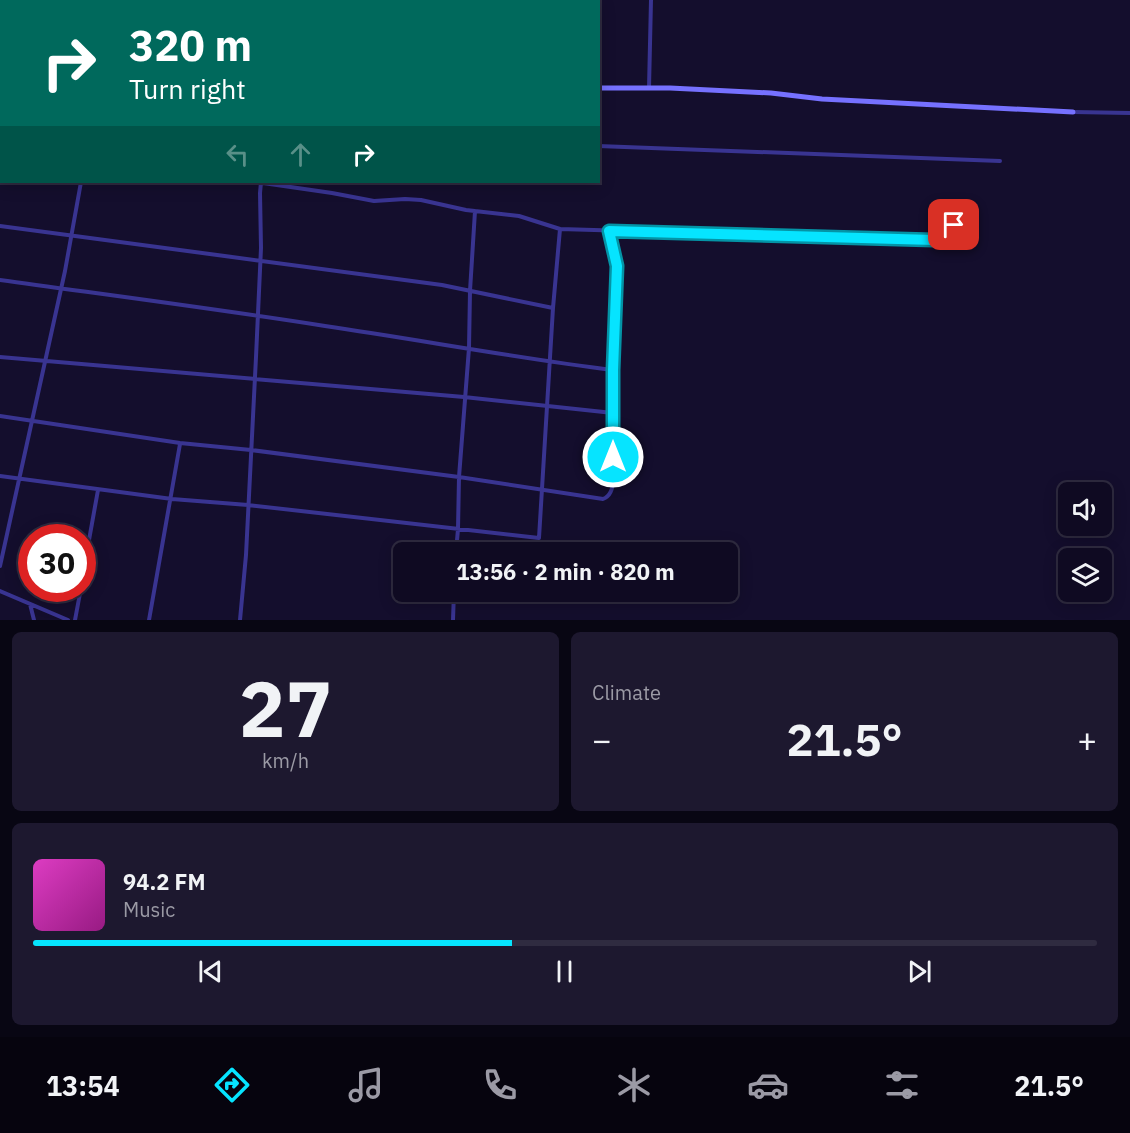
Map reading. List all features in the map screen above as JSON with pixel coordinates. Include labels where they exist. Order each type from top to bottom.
[{"type":"street","points":[[649,88],[651,0]]},
{"type":"street","points":[[600,88],[771,93],[822,99],[1130,113]]},
{"type":"street","points":[[600,146],[1000,161]]},
{"type":"street","points":[[0,566],[61,288],[81,183]]},
{"type":"street","points":[[240,620],[246,555],[255,380],[261,183]]},
{"type":"street","points":[[267,183],[374,201],[421,200],[466,210],[519,216],[560,229],[934,240],[940,238],[946,227],[954,225]]},
{"type":"street","points":[[457,542],[475,211]]},
{"type":"street","points":[[0,226],[442,285],[553,308]]},
{"type":"street","points":[[0,476],[172,499],[249,505],[539,538],[560,229]]},
{"type":"street","points":[[0,416],[180,443],[459,477],[603,499],[608,497],[613,488],[613,370],[617,266],[609,231]]},
{"type":"street","points":[[0,280],[258,315],[613,370]]},
{"type":"street","points":[[0,357],[613,413]]},
{"type":"street","points":[[149,620],[180,443]]},
{"type":"street","points":[[92,524],[98,490]]},
{"type":"street","points":[[0,591],[68,620]]},
{"type":"street","points":[[75,620],[78,602]]},
{"type":"street","points":[[453,620],[454,602]]},
{"type":"street","points":[[30,604],[34,620]]},
{"type":"route","points":[[613,457],[613,370],[617,266],[609,231],[934,240],[940,238],[946,227],[954,225]]}]
